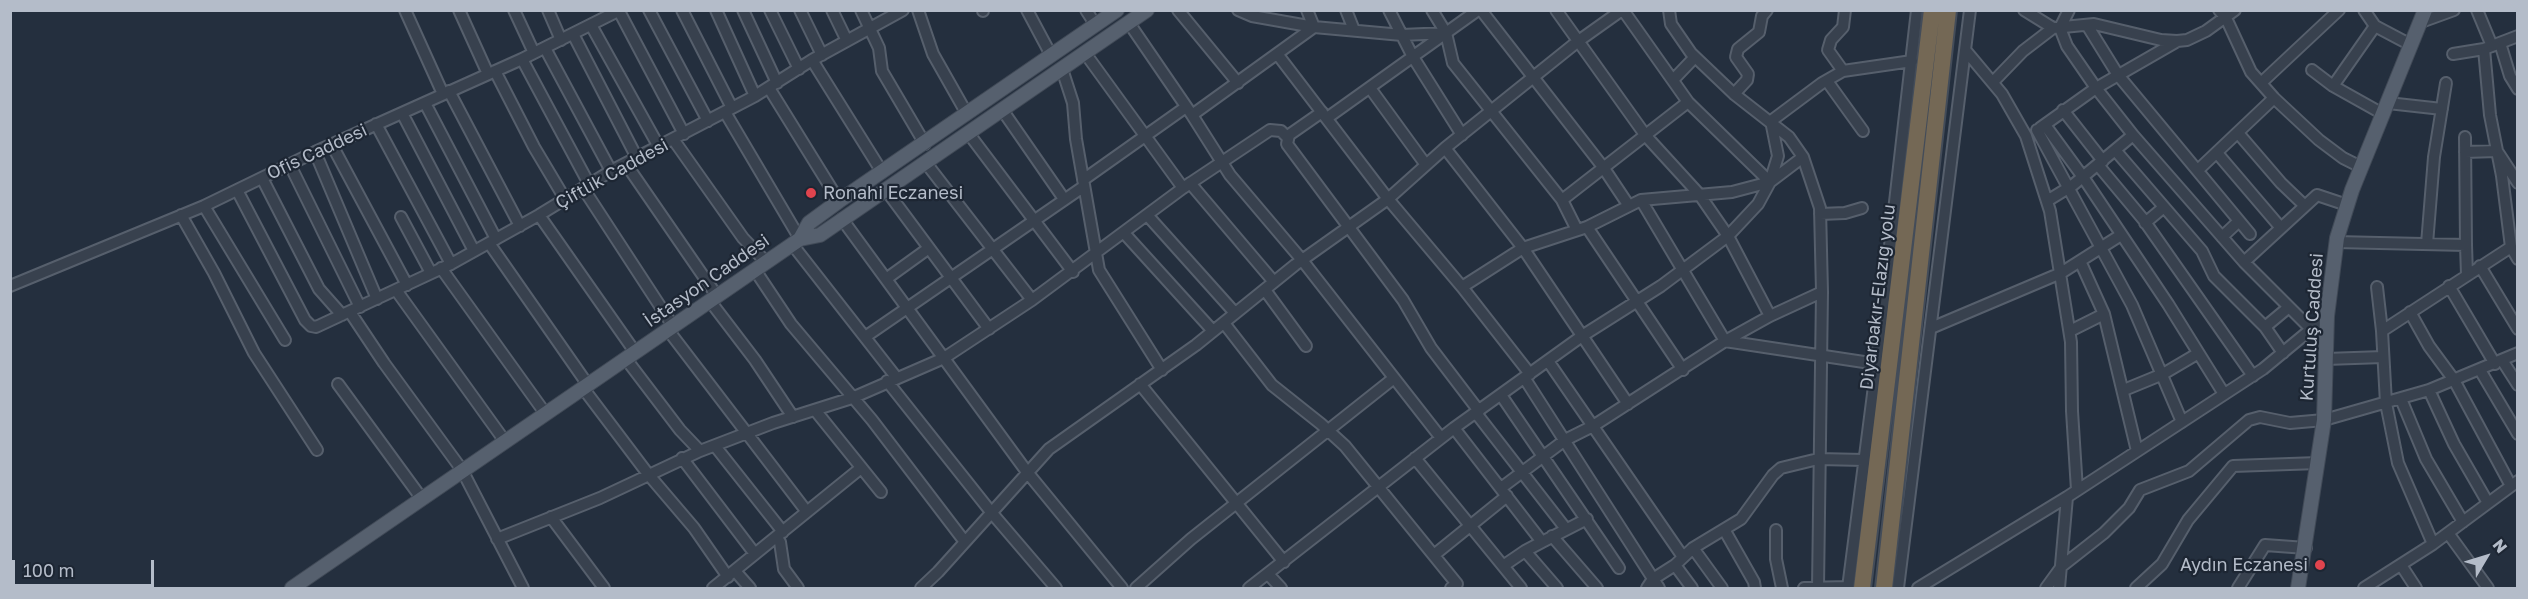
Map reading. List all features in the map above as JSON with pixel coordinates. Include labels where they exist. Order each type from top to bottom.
[{"type":"highway","name":"Diyarbakır-Elazığ yolu","points":[[1853,588],[1932,10]]},
{"type":"highway","name":"Diyarbakır-Elazığ yolu","points":[[1884,588],[1948,10]]},
{"type":"main road","points":[[796,241],[809,223],[839,201],[1117,10]]},
{"type":"main road","name":"İstasyon Caddesi","points":[[292,588],[796,241],[820,235],[1147,10]]},
{"type":"main road","name":"Kurtuluş Caddesi","points":[[2298,588],[2324,420],[2327,316],[2336,243],[2361,167],[2423,16]]},
{"type":"street","points":[[405,10],[446,93],[520,226]]},
{"type":"street","points":[[459,10],[491,73],[565,199]]},
{"type":"street","points":[[514,10],[534,53]]},
{"type":"street","points":[[548,10],[561,40]]},
{"type":"street","points":[[593,10],[595,23],[659,147]]},
{"type":"street","points":[[649,10],[708,121]]},
{"type":"street","points":[[682,10],[728,110],[796,241],[891,379],[991,512],[1052,587]]},
{"type":"street","points":[[716,10],[755,96]]},
{"type":"street","points":[[742,10],[773,85],[839,201]]},
{"type":"street","points":[[770,10],[799,69]]},
{"type":"street","points":[[800,10],[822,55]]},
{"type":"street","points":[[832,10],[847,40]]},
{"type":"street","points":[[861,10],[879,48],[882,71],[925,144]]},
{"type":"street","points":[[918,10],[933,54],[967,114]]},
{"type":"street","points":[[1026,10],[1051,55]]},
{"type":"street","points":[[1086,10],[1095,24]]},
{"type":"street","points":[[1178,10],[1238,83]]},
{"type":"street","points":[[1238,10],[1252,16],[1314,27],[1402,35],[1446,33]]},
{"type":"street","points":[[1252,16],[1263,10]]},
{"type":"street","points":[[1307,10],[1314,27]]},
{"type":"street","points":[[1346,10],[1354,30]]},
{"type":"street","points":[[1389,10],[1413,57],[1462,135]]},
{"type":"street","points":[[1432,10],[1446,33],[1453,63],[1562,200],[1637,302],[1683,370]]},
{"type":"street","points":[[1556,10],[1646,136],[1699,194],[1728,236],[1770,316]]},
{"type":"street","points":[[921,588],[1049,449],[1162,370],[1302,260],[1388,199],[1445,148],[1577,42],[1608,14],[1623,10],[1688,102],[1770,182]]},
{"type":"street","points":[[1669,10],[1671,24],[1695,57],[1734,94],[1789,137],[1803,157],[1820,214],[1822,292],[1818,588]]},
{"type":"street","points":[[1734,94],[1747,80],[1748,74],[1736,57],[1738,49],[1759,32],[1762,16],[1767,10]]},
{"type":"street","points":[[1844,71],[1828,50],[1832,40],[1843,27],[1845,10]]},
{"type":"street","points":[[1804,588],[1853,588],[1864,460],[1917,10]]},
{"type":"street","points":[[1898,588],[1970,10]]},
{"type":"street","points":[[2024,10],[2056,28],[2096,88],[2133,135],[2244,262],[2311,329]]},
{"type":"street","points":[[1993,82],[2023,51],[2056,28],[2069,10]]},
{"type":"street","points":[[2056,28],[2094,24],[2161,40],[2187,40],[2206,31],[2222,14],[2235,10]]},
{"type":"street","points":[[2261,83],[2339,10]]},
{"type":"street","points":[[2364,10],[2375,26],[2411,45]]},
{"type":"street","points":[[2423,16],[2454,10]]},
{"type":"street","points":[[2477,10],[2492,46],[2517,89]]},
{"type":"street","points":[[619,11],[684,134]]},
{"type":"street","name":"Ofis Caddesi","points":[[10,286],[204,206],[315,152],[522,59],[619,11]]},
{"type":"street","points":[[1287,137],[1370,87],[1476,11],[1603,167],[1629,206]]},
{"type":"street","name":"Çiftlik Caddesi","points":[[237,190],[305,320],[311,326],[316,327],[446,266],[493,241],[611,171],[755,96],[896,12]]},
{"type":"street","points":[[2222,14],[2251,72],[2274,98],[2319,140],[2343,158],[2361,167]]},
{"type":"street","points":[[1129,23],[1189,111],[1221,163],[1302,260],[1441,438]]},
{"type":"street","points":[[2086,25],[2118,75],[2250,234]]},
{"type":"street","points":[[2333,86],[2375,26]]},
{"type":"street","points":[[864,337],[1065,200],[1083,183],[1145,137],[1238,83],[1314,27]]},
{"type":"street","points":[[573,34],[637,158]]},
{"type":"street","points":[[2453,54],[2492,46],[2517,37]]},
{"type":"street","points":[[2026,136],[2096,88],[2177,41]]},
{"type":"street","points":[[2492,46],[2490,115],[2511,247],[2517,259]]},
{"type":"street","points":[[545,48],[611,171]]},
{"type":"street","points":[[1966,51],[2002,94],[2026,136],[2047,201],[2061,273],[2070,331],[2072,493],[2059,588]]},
{"type":"street","points":[[1085,53],[1145,137],[1186,186],[1274,282]]},
{"type":"street","points":[[1278,55],[1388,199],[1462,287],[1527,376],[1650,584],[1659,588]]},
{"type":"street","points":[[1673,80],[1695,57]]},
{"type":"street","points":[[522,59],[586,186],[671,328],[746,434],[807,512]]},
{"type":"street","points":[[812,60],[882,172]]},
{"type":"street","points":[[1771,121],[1822,83],[1844,71],[1912,61]]},
{"type":"street","points":[[1062,69],[1073,103],[1076,139],[1099,270],[1162,370]]},
{"type":"street","points":[[2312,70],[2333,86],[2385,108],[2442,109]]},
{"type":"street","points":[[1827,81],[1863,131]]},
{"type":"street","points":[[2427,244],[2434,157],[2446,82]]},
{"type":"street","points":[[1370,87],[1426,165]]},
{"type":"street","points":[[2198,170],[2274,98]]},
{"type":"street","points":[[1562,200],[1688,102]]},
{"type":"street","points":[[425,103],[493,241],[585,386],[648,474],[732,574],[750,588]]},
{"type":"street","points":[[2063,110],[2253,375]]},
{"type":"street","points":[[1003,111],[1065,200]]},
{"type":"street","points":[[402,113],[474,251]]},
{"type":"street","points":[[1249,588],[1454,428],[1582,336],[1684,270],[1728,236],[1758,204],[1770,182],[1778,156],[1771,121]]},
{"type":"street","points":[[376,124],[446,266],[545,413]]},
{"type":"street","points":[[2041,127],[2083,177],[2168,304],[2224,394]]},
{"type":"street","points":[[2041,127],[2069,187],[2132,305],[2182,422]]},
{"type":"street","points":[[497,539],[600,498],[682,458],[852,398],[891,379],[944,358],[1073,272],[1186,186],[1270,130],[1281,131],[1287,137],[1287,144],[1403,300],[1431,348],[1566,529]]},
{"type":"street","points":[[2238,132],[2281,183],[2305,206]]},
{"type":"street","points":[[969,134],[1073,272]]},
{"type":"street","points":[[2047,201],[2083,177],[2133,135]]},
{"type":"street","points":[[2465,137],[2467,274]]},
{"type":"street","points":[[674,139],[743,238],[791,324],[965,542]]},
{"type":"street","points":[[332,145],[401,287],[504,440]]},
{"type":"street","points":[[1445,148],[1524,248],[1628,404]]},
{"type":"street","points":[[2115,150],[2202,251],[2214,276],[2265,327],[2283,353]]},
{"type":"street","points":[[2465,152],[2497,151]]},
{"type":"street","points":[[2497,151],[2517,183]]},
{"type":"street","points":[[315,152],[377,299]]},
{"type":"street","points":[[2217,153],[2281,228]]},
{"type":"street","points":[[1462,287],[1524,248],[1582,228],[1641,200],[1732,192],[1770,182],[1803,157]]},
{"type":"street","points":[[626,164],[793,417]]},
{"type":"street","points":[[926,164],[1032,300]]},
{"type":"street","points":[[290,165],[351,311],[384,363],[462,470],[523,588]]},
{"type":"street","points":[[262,178],[319,289],[351,311]]},
{"type":"street","points":[[886,190],[990,329]]},
{"type":"street","points":[[2244,262],[2317,195],[2347,205]]},
{"type":"street","points":[[1641,200],[1725,341]]},
{"type":"street","points":[[204,206],[285,340]]},
{"type":"street","points":[[2145,223],[2164,207]]},
{"type":"street","points":[[1820,214],[1845,213],[1862,208]]},
{"type":"street","points":[[181,215],[255,353],[317,450]]},
{"type":"street","points":[[539,215],[680,430],[700,451]]},
{"type":"street","points":[[1148,216],[1236,313]]},
{"type":"street","points":[[401,217],[431,273]]},
{"type":"street","points":[[842,219],[1027,472],[1122,588]]},
{"type":"street","points":[[2222,237],[2239,221]]},
{"type":"street","points":[[1124,233],[1213,331]]},
{"type":"street","points":[[1931,328],[2061,273],[2121,235]]},
{"type":"street","points":[[2336,243],[2466,245]]},
{"type":"street","points":[[2382,331],[2511,247]]},
{"type":"street","points":[[886,279],[929,248]]},
{"type":"street","points":[[2080,261],[2104,314],[2137,451]]},
{"type":"street","points":[[2481,266],[2517,329]]},
{"type":"street","points":[[2449,286],[2499,362],[2517,385]]},
{"type":"street","points":[[2377,287],[2386,403],[2398,463],[2433,544]]},
{"type":"street","points":[[1264,290],[1306,346]]},
{"type":"street","points":[[1434,555],[1472,527],[1522,471],[1565,440],[1593,426],[1725,341],[1770,316],[1822,292]]},
{"type":"street","points":[[2265,327],[2289,307]]},
{"type":"street","points":[[2364,588],[2433,544],[2514,484],[2454,380],[2429,346],[2410,312]]},
{"type":"street","points":[[2070,331],[2104,314]]},
{"type":"street","points":[[1918,588],[2072,493],[2253,375],[2327,316]]},
{"type":"street","points":[[1224,323],[1272,385],[1329,430],[1380,488],[1457,584],[1451,588]]},
{"type":"street","points":[[1725,341],[1877,364]]},
{"type":"street","points":[[2046,588],[2062,566],[2104,533],[2128,508],[2140,490],[2189,471],[2249,420],[2260,417],[2290,423],[2324,420],[2429,390],[2517,353]]},
{"type":"street","points":[[2124,390],[2163,374],[2197,354]]},
{"type":"street","points":[[2326,359],[2383,357]]},
{"type":"street","points":[[1548,361],[1593,426],[1679,561],[1692,588]]},
{"type":"street","points":[[2480,370],[2517,434]]},
{"type":"street","points":[[1136,588],[1191,539],[1394,378]]},
{"type":"street","points":[[338,384],[422,499]]},
{"type":"street","points":[[1140,384],[1284,562]]},
{"type":"street","points":[[2429,390],[2454,444],[2488,503]]},
{"type":"street","points":[[1501,395],[1619,568]]},
{"type":"street","points":[[2401,399],[2426,459],[2463,522]]},
{"type":"street","points":[[815,410],[881,492]]},
{"type":"street","points":[[1454,428],[1504,492],[1547,539],[1597,588]]},
{"type":"street","points":[[715,446],[779,534],[784,569],[798,588]]},
{"type":"street","points":[[682,458],[755,554]]},
{"type":"street","points":[[1415,458],[1521,588]]},
{"type":"street","points":[[1650,584],[1693,548],[1725,531],[1741,519],[1759,493],[1781,468],[1818,459],[1864,460]]},
{"type":"street","points":[[2136,588],[2162,564],[2193,514],[2233,466],[2318,463]]},
{"type":"street","points":[[713,588],[861,468]]},
{"type":"street","points":[[551,517],[604,588]]},
{"type":"street","points":[[1503,567],[1525,551],[1587,519]]},
{"type":"street","points":[[1776,530],[1776,559],[1782,588]]},
{"type":"street","points":[[1725,531],[1754,582],[1755,588]]},
{"type":"street","points":[[2448,533],[2487,588]]},
{"type":"street","points":[[2238,588],[2265,544],[2306,548]]},
{"type":"street","points":[[1693,548],[1722,588]]},
{"type":"street","points":[[1525,551],[1557,588]]},
{"type":"street","points":[[2401,565],[2416,588]]},
{"type":"street","points":[[1268,574],[1281,588]]},
{"type":"street","points":[[2381,578],[2387,588]]},
{"type":"place","name":"Ronahi Eczanesi","points":[[811,193]]},
{"type":"place","name":"Aydın Eczanesi","points":[[2320,565]]}]
